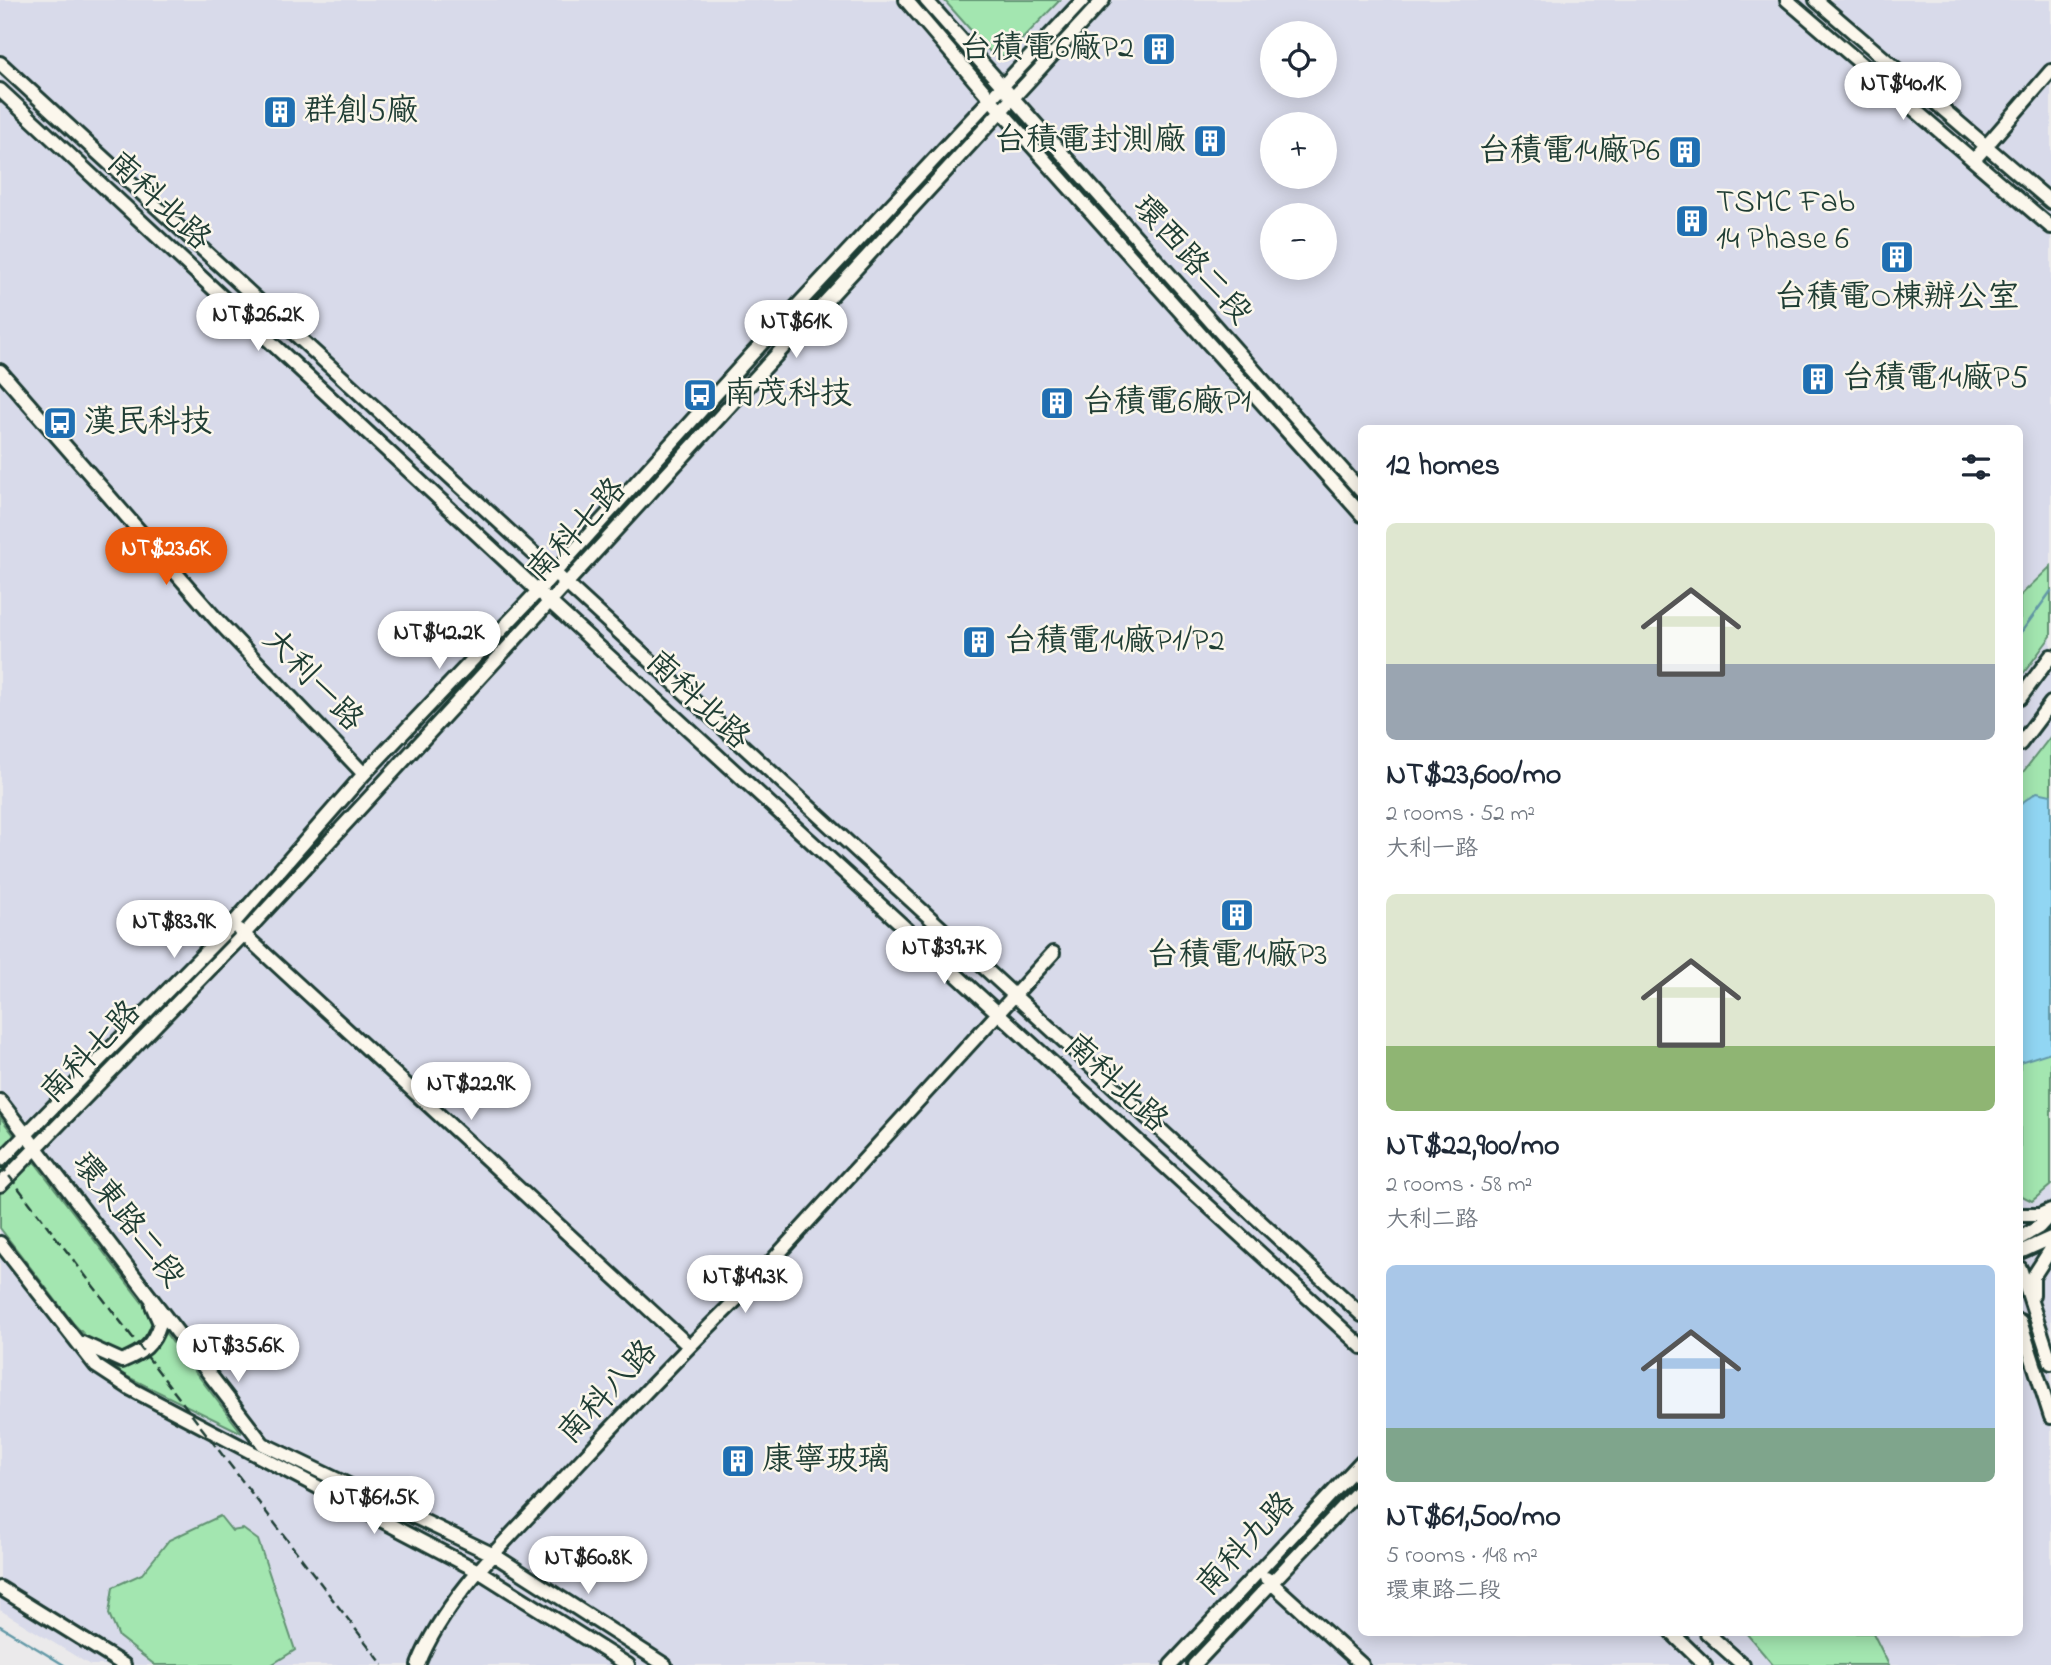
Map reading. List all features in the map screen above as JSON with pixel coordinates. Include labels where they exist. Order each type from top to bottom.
[{"type":"street","points":[[906,0],[990,98]]},
{"type":"street","name":"環西路二段","points":[[926,0],[1358,488]]},
{"type":"street","points":[[1001,86],[1083,0]]},
{"type":"street","name":"南科七路","points":[[0,1185],[244,934],[1103,0]]},
{"type":"street","points":[[1787,0],[2046,223]]},
{"type":"street","points":[[1816,0],[2048,199]]},
{"type":"street","name":"南科北路","points":[[0,63],[553,574],[1015,992],[1358,1311]]},
{"type":"street","points":[[1973,160],[2051,71]]},
{"type":"street","name":"南科七路","points":[[0,1161],[232,925],[364,774],[538,591],[1001,86]]},
{"type":"street","name":"南科北路","points":[[0,90],[538,591],[1358,1343]]},
{"type":"street","name":"環西路二段","points":[[990,98],[1358,511]]},
{"type":"street","name":"大利一路","points":[[0,371],[216,619],[364,774]]},
{"type":"street","points":[[2023,694],[2051,656]]},
{"type":"street","points":[[2023,740],[2051,703]]},
{"type":"street","points":[[232,925],[689,1346]]},
{"type":"street","name":"南科八路","points":[[418,1665],[454,1603],[494,1555],[689,1346],[739,1297],[1053,953]]},
{"type":"street","name":"環東路二段","points":[[0,1101],[143,1284],[263,1444],[494,1555],[664,1665]]},
{"type":"street","points":[[2023,1215],[2051,1212]]},
{"type":"street","points":[[2023,1236],[2039,1227],[2051,1212]]},
{"type":"street","points":[[2023,1251],[2051,1238]]},
{"type":"street","points":[[0,1243],[96,1367],[131,1389],[480,1572],[628,1665]]},
{"type":"street","points":[[2033,1309],[2033,1277],[2051,1249]]},
{"type":"street","points":[[2023,1277],[2051,1363]]},
{"type":"street","points":[[75,1339],[122,1361],[144,1352],[155,1339],[160,1324],[143,1284]]},
{"type":"street","points":[[2023,1330],[2051,1417]]},
{"type":"street","name":"南科九路","points":[[1171,1665],[1358,1465]]},
{"type":"street","name":"南科九路","points":[[1194,1665],[1358,1491]]},
{"type":"street","points":[[1260,1572],[1362,1665]]},
{"type":"street","points":[[0,1588],[124,1665]]},
{"type":"street","points":[[1675,1636],[1706,1665]]},
{"type":"street","points":[[1710,1636],[1743,1665]]},
{"type":"shaded area","points":[[0,0],[2051,0],[2051,1665],[90,1665],[0,1610]]},
{"type":"green space","points":[[944,0],[1060,0],[1006,56],[992,54]]},
{"type":"green space","points":[[2051,566],[2051,636],[2023,674],[2023,593]]},
{"type":"green space","points":[[2051,736],[2051,1185],[2032,1201],[2023,1196],[2023,772]]},
{"type":"green space","points":[[0,1117],[242,1433],[122,1374],[74,1324],[0,1228]]},
{"type":"green space","points":[[220,1516],[232,1531],[243,1529],[258,1540],[295,1650],[271,1665],[155,1665],[119,1637],[109,1614],[113,1587],[142,1574],[169,1540]]},
{"type":"green space","points":[[1749,1636],[1874,1636],[1889,1665],[1773,1665]]},
{"type":"water","points":[[2037,792],[2051,795],[2051,1052],[2023,1061],[2023,802]]},
{"type":"waterway","points":[[2023,630],[2051,591]]},
{"type":"waterway","points":[[0,1626],[64,1665]]},
{"type":"railway","points":[[0,1164],[383,1665]]},
{"type":"place","name":"台積電6廠P2","points":[[1159,49]]},
{"type":"place","name":"群創5廠","points":[[280,112]]},
{"type":"place","name":"台積電封測廠","points":[[1210,141]]},
{"type":"place","name":"台積電14廠P6","points":[[1685,152]]},
{"type":"place","name":"TSMC Fab 14 Phase 6","points":[[1692,221]]},
{"type":"place","name":"台積電O棟辦公室","points":[[1897,257]]},
{"type":"place","name":"台積電14廠P5","points":[[1818,379]]},
{"type":"place","name":"南茂科技","points":[[700,395]]},
{"type":"place","name":"台積電6廠P1","points":[[1057,403]]},
{"type":"place","name":"漢民科技","points":[[60,423]]},
{"type":"place","name":"台積電14廠P1/P2","points":[[979,642]]},
{"type":"place","name":"台積電14廠P3","points":[[1237,915]]},
{"type":"place","name":"康寧玻璃","points":[[738,1461]]}]
